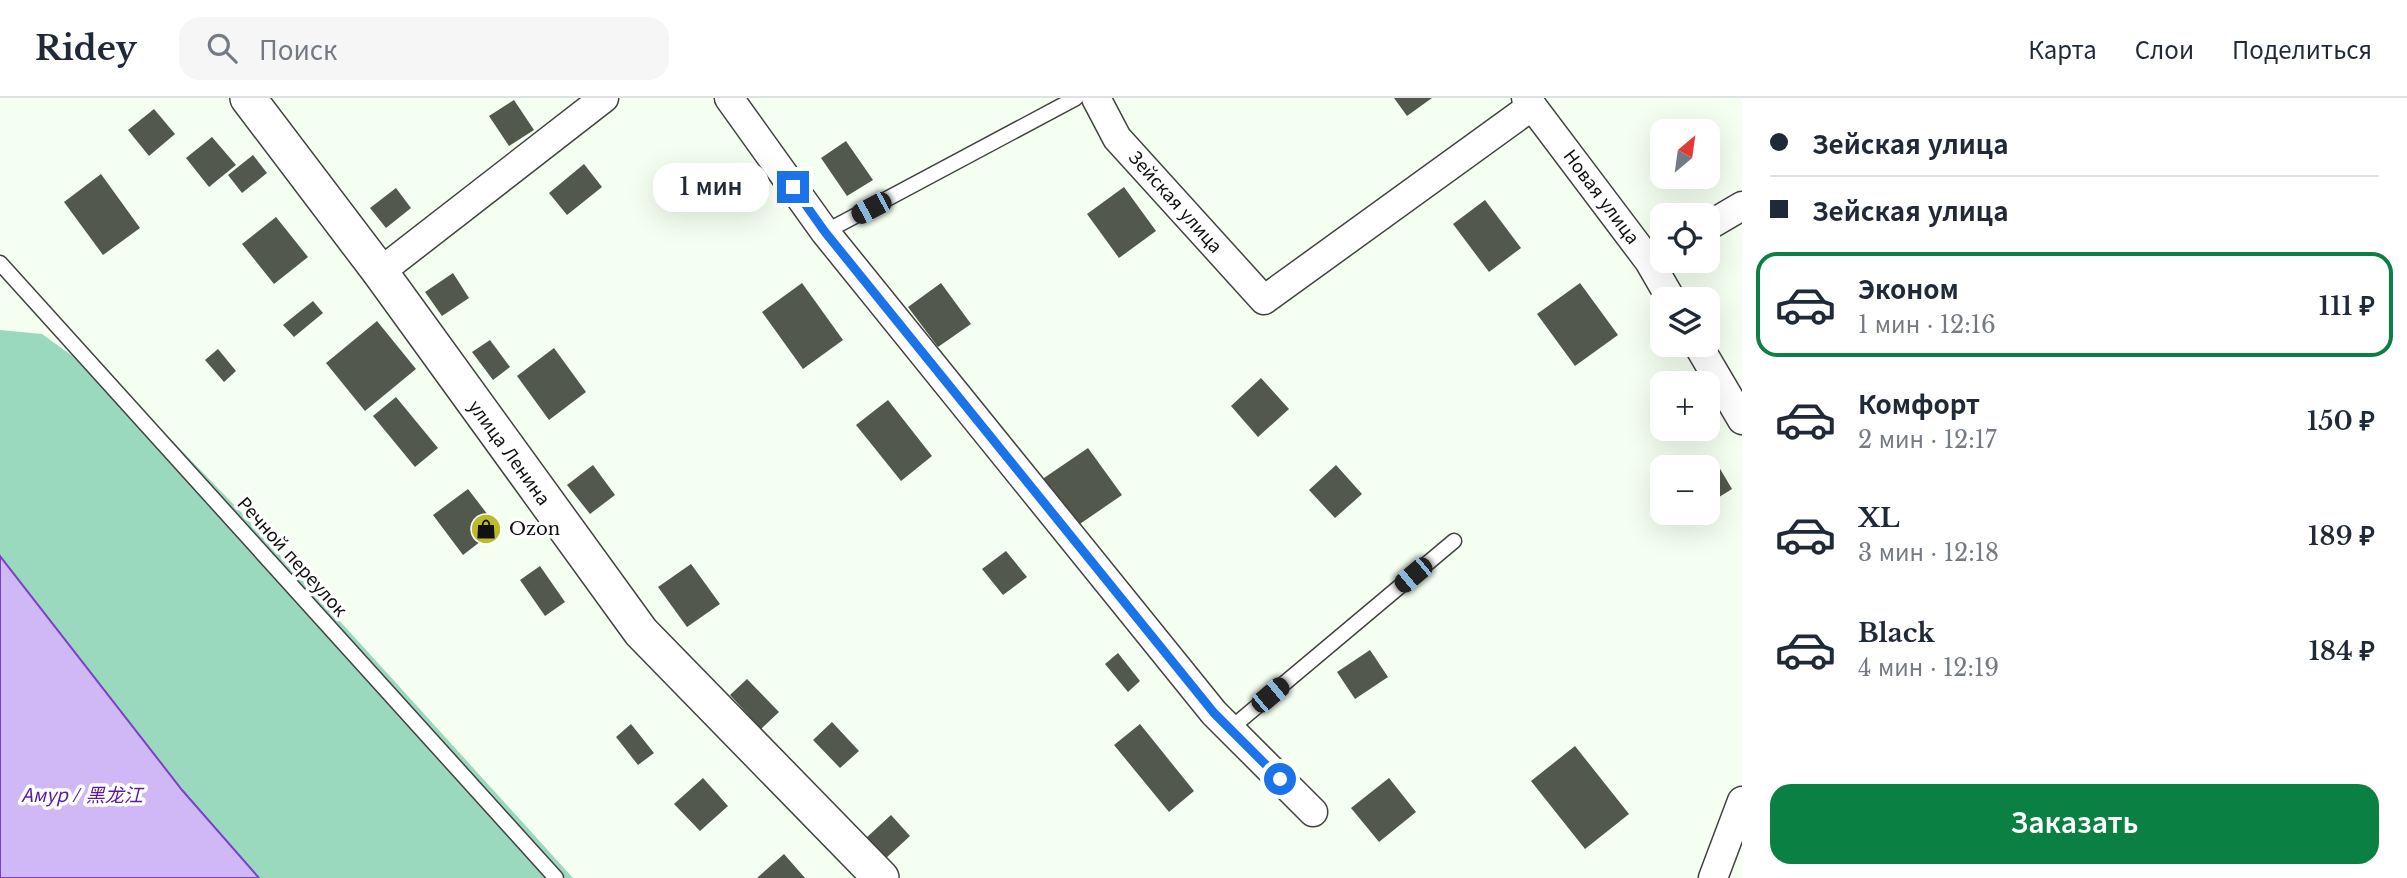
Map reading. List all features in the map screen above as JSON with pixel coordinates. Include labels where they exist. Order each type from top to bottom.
[{"type":"street","name":"улица Ленина","points":[[248,98],[380,272],[641,632],[881,878]]},
{"type":"street","points":[[380,272],[604,98]]},
{"type":"street","points":[[729,98],[825,232],[1230,729],[1313,812]]},
{"type":"street","name":"Зейская улица","points":[[1096,98],[1116,138],[1264,300],[1529,102]]},
{"type":"street","name":"Новая улица","points":[[1529,102],[1650,250]]},
{"type":"street","points":[[1720,219],[1742,206]]},
{"type":"street","points":[[1705,357],[1742,420]]},
{"type":"street","points":[[1713,878],[1742,801]]},
{"type":"lane","points":[[825,232],[1076,98]]},
{"type":"lane","name":"Речной переулок","points":[[0,263],[556,878]]},
{"type":"lane","points":[[1230,729],[1454,541]]},
{"type":"green space","points":[[0,330],[42,334],[130,397],[240,511],[573,878],[259,878],[182,790],[0,556]]},
{"type":"water","name":"Амур / 黑龙江","points":[[0,556],[182,790],[259,878],[0,878]]},
{"type":"building","points":[[1394,98],[1432,98],[1407,116]]},
{"type":"building","points":[[514,100],[534,130],[509,146],[489,116]]},
{"type":"building","points":[[154,109],[175,134],[149,156],[128,130]]},
{"type":"building","points":[[212,137],[236,165],[209,187],[186,158]]},
{"type":"building","points":[[846,141],[873,180],[847,196],[821,158]]},
{"type":"building","points":[[253,155],[267,173],[242,193],[228,175]]},
{"type":"building","points":[[584,164],[602,187],[567,215],[549,193]]},
{"type":"building","points":[[101,174],[140,228],[103,255],[64,202]]},
{"type":"building","points":[[1124,187],[1156,231],[1119,258],[1087,214]]},
{"type":"building","points":[[396,188],[411,208],[386,228],[370,208]]},
{"type":"building","points":[[1485,200],[1521,248],[1489,272],[1453,224]]},
{"type":"building","points":[[276,217],[308,257],[274,284],[242,244]]},
{"type":"building","points":[[453,273],[469,298],[442,316],[425,292]]},
{"type":"building","points":[[802,283],[843,340],[803,369],[762,312]]},
{"type":"building","points":[[941,283],[971,324],[938,347],[908,307]]},
{"type":"building","points":[[1580,283],[1618,335],[1575,366],[1537,314]]},
{"type":"building","points":[[313,301],[323,313],[294,337],[283,325]]},
{"type":"building","points":[[377,321],[416,369],[365,411],[326,363]]},
{"type":"building","points":[[490,340],[510,367],[493,380],[472,352]]},
{"type":"building","points":[[554,348],[586,392],[549,420],[517,376]]},
{"type":"building","points":[[218,349],[236,371],[224,382],[205,360]]},
{"type":"building","points":[[1261,378],[1289,409],[1258,437],[1231,406]]},
{"type":"building","points":[[396,397],[438,448],[415,467],[373,416]]},
{"type":"building","points":[[888,400],[932,456],[901,481],[856,425]]},
{"type":"building","points":[[1088,448],[1122,495],[1074,528],[1041,480]]},
{"type":"building","points":[[593,465],[615,495],[590,514],[567,485]]},
{"type":"building","points":[[1336,465],[1362,494],[1335,518],[1309,490]]},
{"type":"building","points":[[1720,469],[1732,489],[1720,496]]},
{"type":"building","points":[[468,489],[498,528],[463,555],[433,515]]},
{"type":"building","points":[[1006,551],[1027,577],[1003,595],[982,569]]},
{"type":"building","points":[[691,564],[720,604],[687,627],[658,587]]},
{"type":"building","points":[[540,566],[565,602],[545,616],[520,580]]},
{"type":"building","points":[[1370,650],[1388,677],[1355,699],[1337,672]]},
{"type":"building","points":[[1118,653],[1140,681],[1128,692],[1105,664]]},
{"type":"building","points":[[747,679],[779,712],[761,729],[730,695]]},
{"type":"building","points":[[832,722],[859,751],[840,768],[813,740]]},
{"type":"building","points":[[631,724],[654,753],[638,765],[616,737]]},
{"type":"building","points":[[1140,724],[1194,791],[1169,812],[1114,745]]},
{"type":"building","points":[[1575,746],[1629,814],[1585,849],[1531,781]]},
{"type":"building","points":[[703,778],[728,806],[700,831],[674,804]]},
{"type":"building","points":[[1389,778],[1416,812],[1379,842],[1351,808]]},
{"type":"building","points":[[891,815],[910,836],[885,859],[866,838]]},
{"type":"building","points":[[784,854],[805,878],[757,878]]},
{"type":"place","name":"Ozon","points":[[486,529]]},
{"type":"route","points":[[793,187],[825,232],[1214,713],[1280,779]]}]
